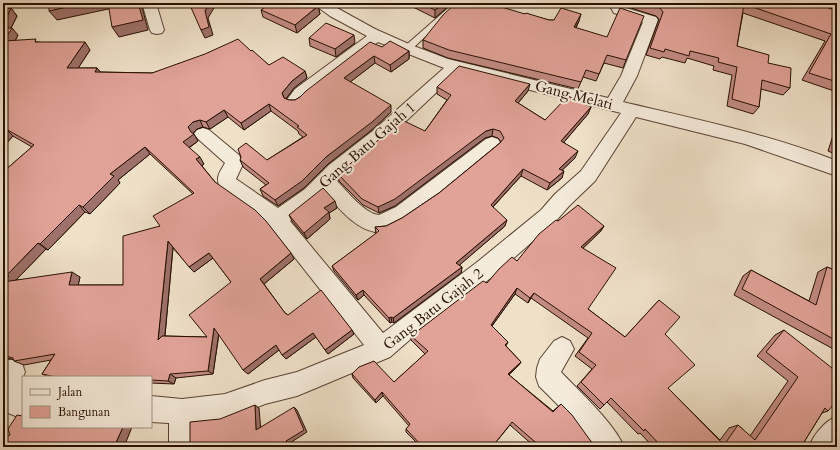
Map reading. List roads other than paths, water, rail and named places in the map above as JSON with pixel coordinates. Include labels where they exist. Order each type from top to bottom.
[{"type":"street","points":[[149,3],[157,30]]},
{"type":"street","name":"Gang Melati","points":[[319,3],[376,36],[433,59],[455,66],[767,143],[837,169]]},
{"type":"street","name":"Gang Batu Gajah 2","points":[[152,409],[182,412],[224,407],[265,392],[297,384],[382,349],[484,270],[548,216],[562,200],[588,176],[622,107],[629,76],[651,20],[619,10],[618,8],[622,3]]},
{"type":"street","points":[[294,101],[301,93],[376,36]]},
{"type":"street","name":"Gang Batu Gajah 1","points":[[277,220],[312,194],[336,170],[380,135],[455,66]]},
{"type":"street","points":[[203,134],[233,160],[234,164],[227,176],[227,182],[266,209],[277,220],[382,349]]},
{"type":"street","points":[[325,180],[368,221],[381,224],[403,213],[492,144]]},
{"type":"street","points":[[562,349],[548,368],[548,377],[573,402],[611,447]]},
{"type":"street","points":[[3,372],[13,372],[8,401],[22,406]]},
{"type":"street","points":[[182,412],[182,447]]},
{"type":"street","points":[[822,447],[837,429]]},
{"type":"lane","points":[[408,48],[458,3]]}]
